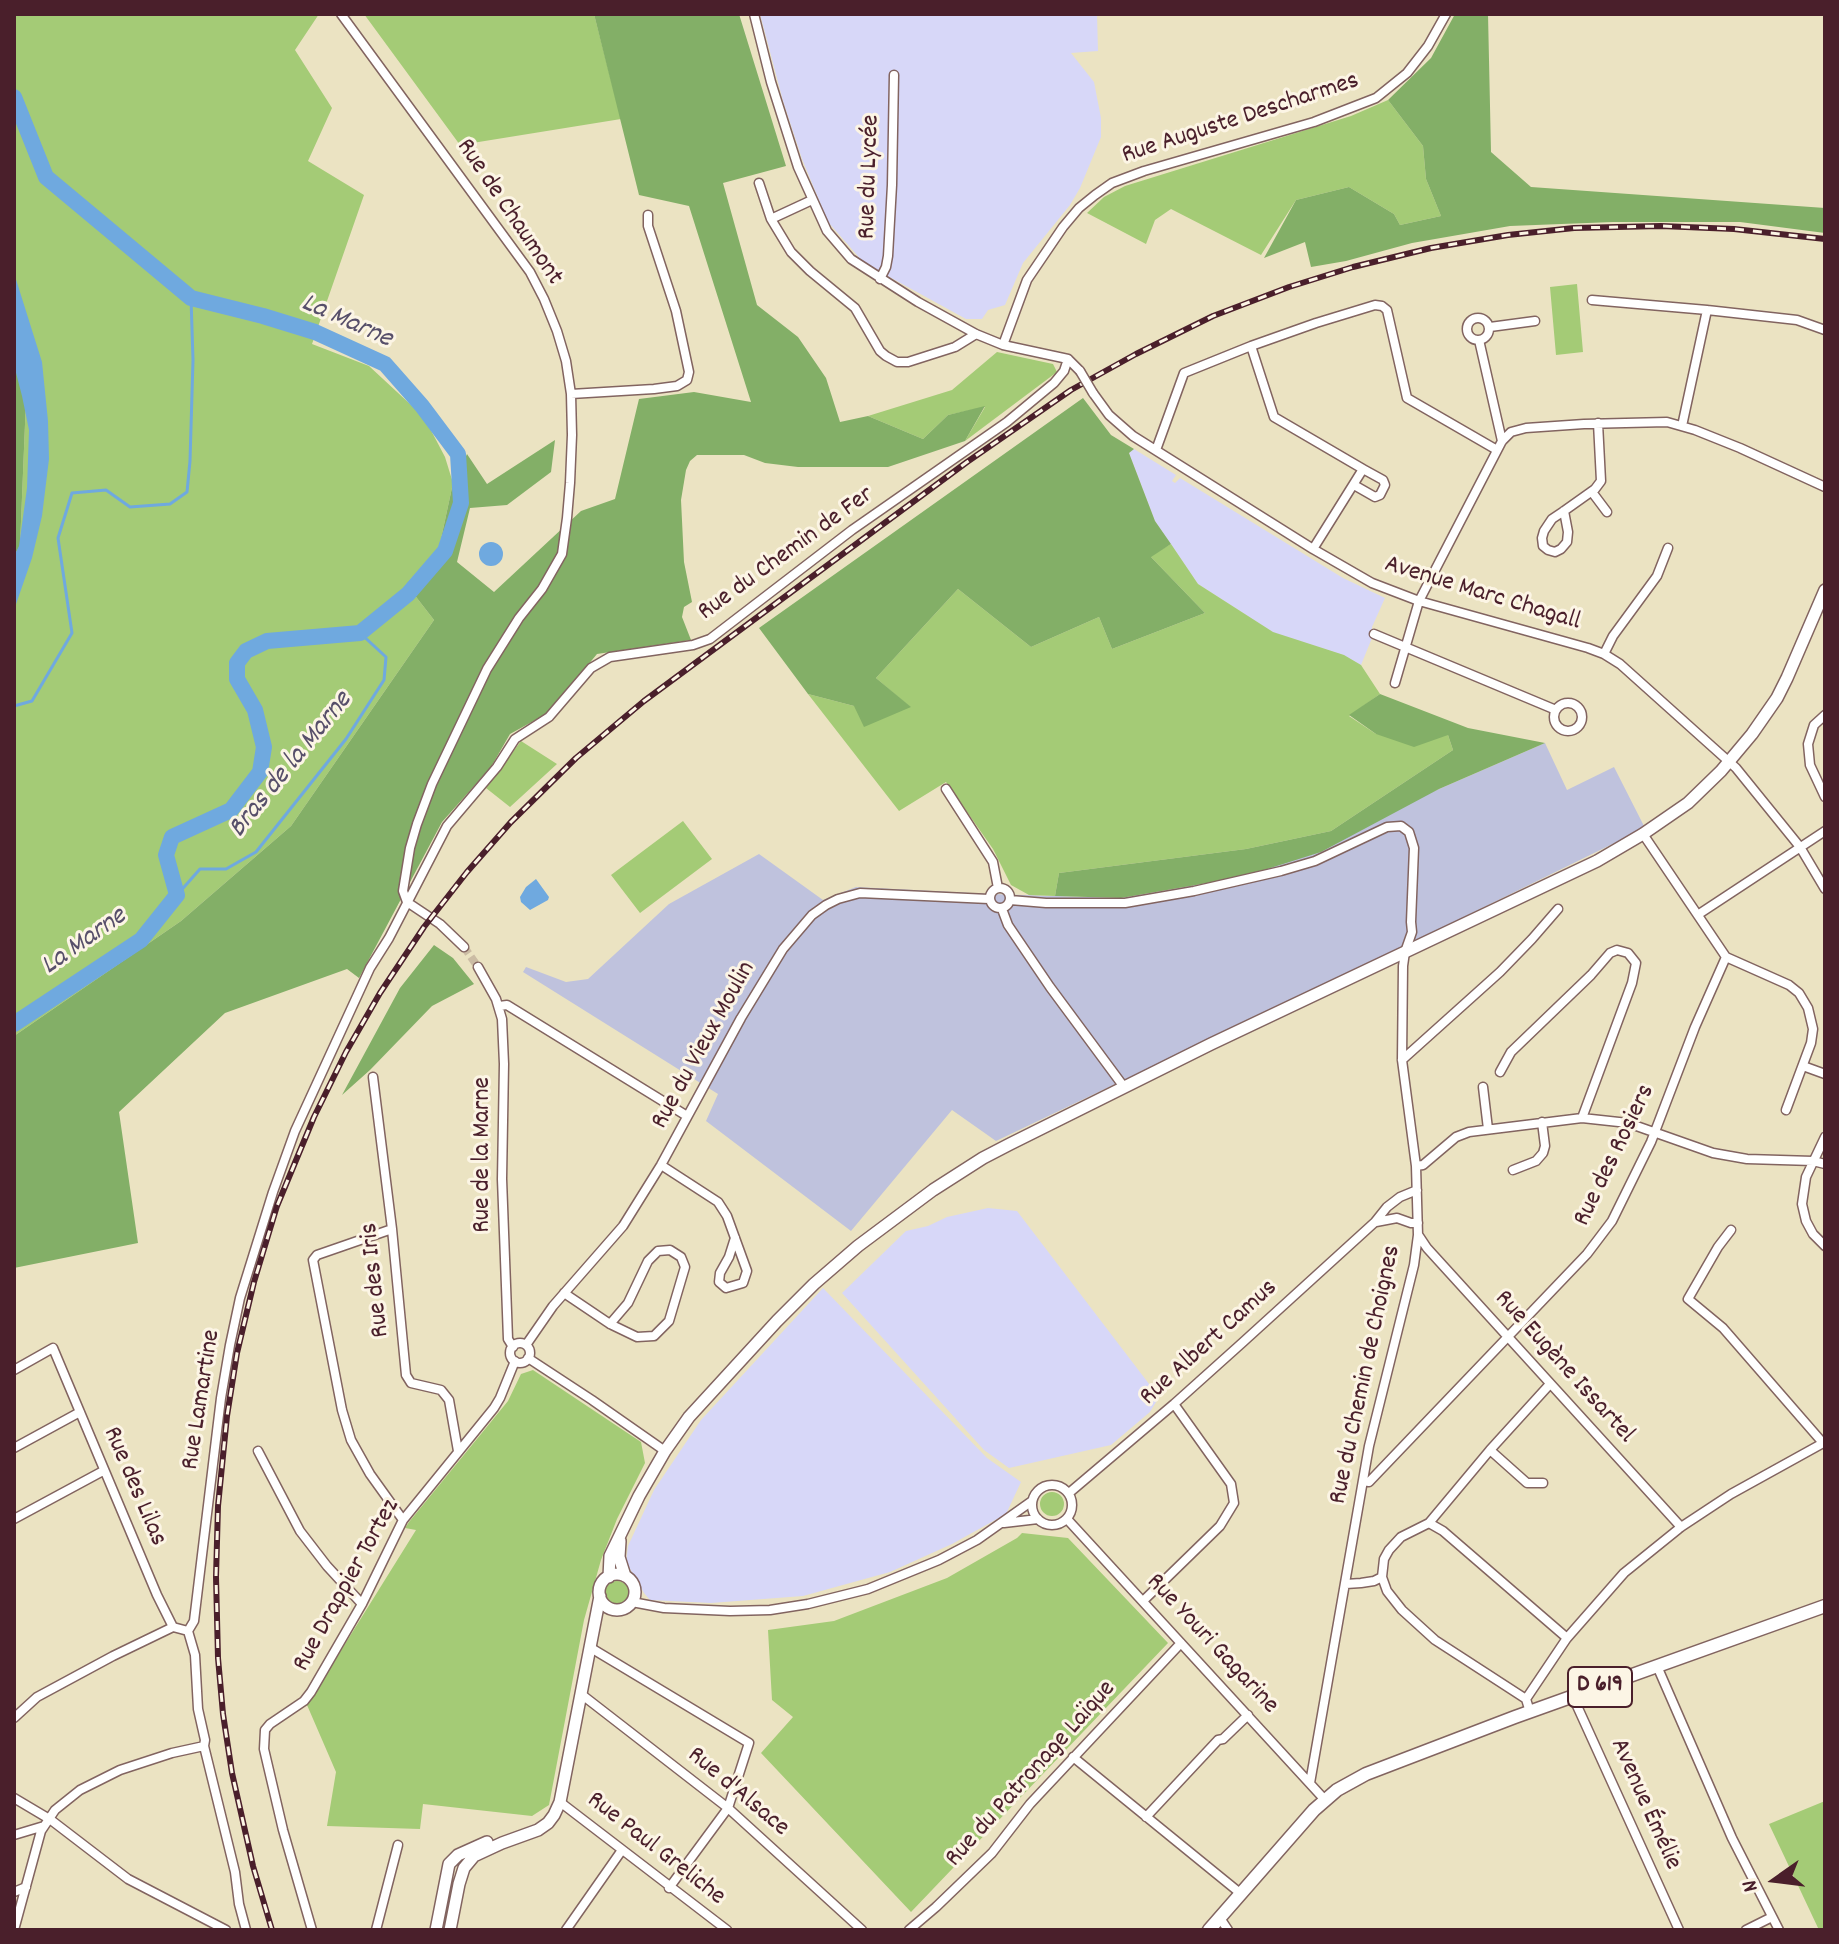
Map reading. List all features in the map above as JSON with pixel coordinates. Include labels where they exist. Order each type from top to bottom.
[{"type":"main road","name":"D 619","points":[[1209,1930],[1314,1810],[1337,1790],[1366,1774],[1825,1606]]},
{"type":"street","name":"Rue de Chaumont","points":[[341,14],[530,272],[557,331],[571,394],[570,483],[562,554],[487,669],[432,784],[410,848],[403,891],[407,902]]},
{"type":"street","points":[[754,14],[771,82],[798,167],[827,231],[851,259],[976,334],[1003,345],[1068,359]]},
{"type":"street","name":"Rue Auguste Descharmes","points":[[1003,345],[1027,280],[1063,227],[1095,195],[1112,183],[1144,171],[1314,122],[1376,98],[1407,73],[1428,46],[1446,14]]},
{"type":"street","name":"Rue du Lycée","points":[[880,279],[888,256],[894,75]]},
{"type":"street","points":[[759,183],[771,219],[791,252],[855,308],[880,351],[892,360],[901,363],[921,359],[961,345],[976,334]]},
{"type":"street","points":[[771,219],[812,200]]},
{"type":"street","points":[[571,394],[654,389],[677,386],[687,380],[689,372],[676,311],[648,226],[648,215]]},
{"type":"street","points":[[1592,300],[1797,320],[1825,330]]},
{"type":"street","points":[[1156,450],[1184,373],[1251,346],[1375,305],[1387,310],[1407,398],[1500,445]]},
{"type":"street","points":[[1682,426],[1707,310]]},
{"type":"street","points":[[1479,317],[1486,320],[1490,327],[1486,337],[1479,340],[1469,336],[1467,329],[1469,322],[1479,317]]},
{"type":"street","points":[[1490,327],[1535,321]]},
{"type":"street","points":[[1479,340],[1500,445]]},
{"type":"street","points":[[1251,346],[1274,417],[1383,480],[1385,485],[1380,495],[1375,497],[1354,485]]},
{"type":"street","name":"Avenue Marc Chagall","points":[[1068,359],[1116,423],[1133,436],[1372,583],[1419,601],[1604,654],[1620,664],[1736,768],[1800,847],[1825,889]]},
{"type":"street","name":"Rue du Chemin de Fer","points":[[407,902],[447,826],[497,767],[515,739],[549,717],[591,668],[610,657],[693,645],[710,639],[852,530],[1007,422],[1054,383],[1064,371],[1068,359]]},
{"type":"street","points":[[1395,683],[1419,601],[1500,445],[1511,432],[1526,428],[1658,421],[1682,426],[1740,448],[1825,487]]},
{"type":"street","points":[[1564,511],[1567,542],[1555,552],[1548,550],[1543,546],[1542,538],[1552,519],[1592,492],[1601,481],[1598,423]]},
{"type":"street","points":[[1313,549],[1363,469]]},
{"type":"street","points":[[1592,492],[1607,512]]},
{"type":"street","points":[[1604,654],[1613,636],[1657,576],[1668,548]]},
{"type":"street","points":[[609,1577],[610,1556],[639,1496],[689,1417],[814,1284],[858,1246],[899,1214],[983,1158],[1124,1087],[1597,861],[1643,834],[1688,803],[1752,734],[1777,698],[1825,590]]},
{"type":"street","points":[[1374,634],[1556,710]]},
{"type":"street","points":[[1825,715],[1814,725],[1808,744],[1810,765],[1825,797]]},
{"type":"street","points":[[946,789],[993,862],[998,888]]},
{"type":"street","name":"Rue du Chemin de Choignes","points":[[1010,900],[1125,903],[1281,871],[1315,861],[1387,827],[1401,826],[1409,832],[1414,848],[1412,932],[1403,966],[1402,1060],[1416,1166],[1418,1235],[1414,1265],[1369,1446],[1310,1783]]},
{"type":"street","points":[[1699,914],[1825,831]]},
{"type":"street","points":[[1643,834],[1726,957],[1789,985],[1804,1000],[1813,1029],[1811,1043],[1786,1110]]},
{"type":"street","points":[[998,888],[1007,891],[1010,900],[1002,909],[993,907],[989,899],[992,891],[998,888]]},
{"type":"street","name":"Rue du Vieux Moulin","points":[[526,1345],[553,1306],[623,1226],[661,1165],[741,1018],[783,949],[812,915],[838,899],[860,893],[989,899]]},
{"type":"street","points":[[407,902],[440,924],[464,947]]},
{"type":"street","name":"Rue Lamartine","points":[[246,1930],[204,1746],[195,1655],[188,1631],[194,1621],[230,1345],[240,1298],[295,1131],[354,1000],[407,902]]},
{"type":"street","points":[[1002,909],[1008,925],[1050,987],[1124,1087]]},
{"type":"street","points":[[1402,1060],[1500,972],[1558,909]]},
{"type":"street","points":[[1500,1072],[1511,1052],[1610,953],[1617,950],[1628,953],[1636,963],[1632,983],[1582,1118]]},
{"type":"street","name":"Rue des Rosiers","points":[[1363,1481],[1369,1482],[1604,1234],[1655,1132],[1695,1027],[1726,957]]},
{"type":"street","name":"Rue de la Marne","points":[[478,967],[499,1006],[503,1028],[502,1179],[508,1339],[513,1347]]},
{"type":"street","points":[[499,1006],[507,1005],[687,1116]]},
{"type":"street","points":[[1803,1066],[1825,1074]]},
{"type":"street","name":"Rue des Iris","points":[[373,1077],[406,1375],[411,1383],[441,1390],[449,1400],[458,1451]]},
{"type":"street","points":[[1483,1087],[1488,1129]]},
{"type":"street","points":[[1416,1166],[1423,1165],[1456,1137],[1469,1132],[1582,1118],[1628,1123],[1713,1153],[1747,1159],[1825,1164]]},
{"type":"street","points":[[1513,1170],[1536,1161],[1543,1153],[1542,1122]]},
{"type":"street","points":[[1825,1137],[1804,1184],[1802,1204],[1813,1234],[1825,1246]]},
{"type":"street","points":[[661,1165],[718,1202],[727,1216],[735,1238],[747,1271],[743,1283],[726,1288],[719,1282],[720,1273],[735,1238]]},
{"type":"street","points":[[1397,1218],[1391,1204],[1417,1190]]},
{"type":"street","name":"Rue Albert Camus","points":[[1069,1493],[1174,1404],[1391,1204]]},
{"type":"street","points":[[1375,1222],[1397,1218],[1418,1223]]},
{"type":"street","points":[[392,1229],[317,1255],[313,1260],[342,1410],[351,1440],[370,1474],[403,1520]]},
{"type":"street","points":[[1526,1699],[1567,1638],[1624,1573],[1681,1527],[1731,1494],[1824,1442],[1723,1328],[1688,1299],[1731,1230]]},
{"type":"street","name":"Rue Eugène Issartel","points":[[1418,1235],[1681,1527]]},
{"type":"street","points":[[564,1293],[610,1324],[637,1337],[654,1336],[669,1321],[685,1267],[681,1257],[670,1250],[658,1251],[648,1261],[628,1303],[610,1324]]},
{"type":"street","points":[[518,1343],[526,1345],[530,1353],[528,1358],[515,1361],[511,1354],[513,1347],[518,1343]]},
{"type":"street","name":"Rue des Lilas","points":[[14,1370],[53,1348],[103,1471],[173,1627]]},
{"type":"street","points":[[528,1358],[665,1451]]},
{"type":"street","name":"Rue Drappier Tortez","points":[[312,1930],[264,1749],[265,1730],[304,1701],[311,1692],[362,1604],[403,1520],[494,1408],[515,1361]]},
{"type":"street","points":[[1530,1712],[1526,1699],[1435,1640],[1402,1610],[1387,1591],[1382,1577],[1384,1559],[1389,1550],[1401,1537],[1429,1523],[1550,1384]]},
{"type":"street","points":[[1143,1601],[1220,1526],[1234,1503],[1231,1484],[1174,1404]]},
{"type":"street","points":[[14,1448],[80,1412]]},
{"type":"street","points":[[1490,1450],[1527,1483],[1543,1483]]},
{"type":"street","points":[[258,1451],[300,1531],[362,1604]]},
{"type":"street","points":[[15,1517],[103,1471]]},
{"type":"street","points":[[632,1602],[664,1608],[770,1610],[868,1589],[939,1560],[977,1540],[1032,1501],[1038,1490],[1048,1485],[1060,1486],[1069,1493],[1073,1506],[1067,1519],[1049,1525],[1034,1514],[1032,1501]]},
{"type":"street","points":[[1003,1523],[1038,1519]]},
{"type":"street","name":"Rue Youri Gagarine","points":[[1067,1519],[1325,1800]]},
{"type":"street","points":[[1429,1523],[1443,1531],[1567,1638]]},
{"type":"street","points":[[600,1596],[604,1605],[613,1610],[624,1609],[634,1597],[634,1587],[625,1576],[619,1557],[620,1537]]},
{"type":"street","points":[[450,1930],[464,1868],[474,1856],[538,1830],[554,1815],[560,1802],[601,1585],[609,1577],[625,1576]]},
{"type":"street","points":[[1346,1584],[1382,1577]]},
{"type":"street","points":[[595,1626],[613,1610]]},
{"type":"street","points":[[14,1718],[37,1697],[113,1656],[173,1627],[188,1631]]},
{"type":"street","name":"Rue du Patronage Laïque","points":[[909,1930],[992,1853],[1030,1804],[1181,1643]]},
{"type":"street","points":[[591,1648],[749,1743],[728,1808],[669,1888]]},
{"type":"street","points":[[1657,1666],[1732,1838],[1779,1930]]},
{"type":"street","name":"Rue d'Alsace","points":[[581,1694],[728,1808],[862,1930]]},
{"type":"street","name":"Avenue Émélie","points":[[1573,1697],[1679,1930]]},
{"type":"street","points":[[1146,1817],[1218,1740],[1223,1739],[1248,1715]]},
{"type":"street","points":[[14,1930],[46,1822],[65,1801],[90,1784],[120,1770],[204,1746]]},
{"type":"street","points":[[1073,1757],[1240,1893]]},
{"type":"street","points":[[14,1798],[128,1879],[226,1930]]},
{"type":"street","points":[[437,1930],[449,1864],[472,1848],[525,1829],[560,1802]]},
{"type":"street","name":"Rue Paul Greliche","points":[[560,1802],[727,1930]]},
{"type":"street","points":[[14,1835],[46,1822]]},
{"type":"street","points":[[376,1930],[398,1845]]},
{"type":"street","points":[[566,1930],[622,1850]]},
{"type":"street","points":[[14,1892],[26,1887]]},
{"type":"street","points":[[1746,1930],[1772,1917]]},
{"type":"street","points":[[1220,1918],[1228,1930]]},
{"type":"shaded area","points":[[760,14],[1097,14],[1098,51],[1071,53],[1094,82],[1101,137],[1080,188],[1023,263],[1005,305],[988,310],[982,319],[966,319],[864,263],[828,222],[802,159],[783,101]]},
{"type":"shaded area","points":[[1134,449],[1176,475],[1172,481],[1175,483],[1180,478],[1343,578],[1385,598],[1372,627],[1372,638],[1361,665],[1343,655],[1274,633],[1198,584],[1155,521],[1129,453]]},
{"type":"shaded area","points":[[1545,743],[1567,790],[1614,767],[1645,828],[996,1141],[952,1110],[851,1231],[706,1121],[718,1094],[523,972],[526,967],[566,982],[588,979],[669,904],[759,854],[823,900],[856,887],[1121,898],[1242,877]]},
{"type":"shaded area","points":[[988,1208],[1017,1211],[1159,1397],[1150,1412],[1111,1445],[1009,1468],[984,1450],[842,1293],[906,1231],[947,1217]]},
{"type":"shaded area","points":[[823,1288],[987,1458],[1021,1482],[1006,1514],[952,1544],[890,1572],[803,1596],[711,1603],[650,1600],[626,1562],[628,1546],[654,1490],[701,1420]]},
{"type":"green space","points":[[14,14],[319,14],[295,50],[332,108],[308,161],[364,195],[312,344],[369,366],[424,417],[445,457],[453,483],[439,548],[406,584],[434,620],[291,826],[181,921],[14,1036],[14,556],[20,546],[26,400],[14,364]]},
{"type":"green space","points":[[364,14],[594,14],[621,119],[460,145]]},
{"type":"green space","points":[[594,14],[739,14],[786,166],[723,183],[757,305],[798,337],[826,378],[840,422],[868,416],[923,439],[948,415],[985,406],[965,441],[888,467],[798,467],[765,463],[744,455],[697,455],[690,461],[681,500],[684,562],[692,602],[684,607],[682,617],[691,640],[597,654],[548,713],[510,734],[491,767],[442,822],[359,978],[347,969],[225,1013],[119,1112],[138,1243],[14,1268],[14,1036],[181,921],[291,826],[434,620],[406,584],[439,548],[453,483],[467,454],[487,484],[555,440],[551,472],[507,505],[470,508],[457,562],[494,592],[581,511],[615,499],[639,399],[694,392],[751,402],[689,206],[639,195]]},
{"type":"green space","points":[[1455,14],[1488,14],[1491,152],[1531,187],[1825,208],[1825,233],[1740,222],[1510,226],[1412,243],[1311,267],[1305,242],[1264,258],[1296,200],[1349,187],[1394,214],[1400,225],[1441,216],[1426,179],[1423,146],[1388,100],[1431,58]]},
{"type":"green space","points":[[1388,100],[1423,146],[1426,179],[1441,216],[1400,225],[1394,214],[1349,187],[1296,200],[1261,255],[1171,209],[1155,220],[1146,244],[1087,213],[1104,197],[1125,186],[1351,116]]},
{"type":"green space","points":[[1577,284],[1583,352],[1556,355],[1550,287]]},
{"type":"green space","points":[[997,352],[1053,364],[1057,372],[965,441],[985,407],[948,415],[923,439],[868,416],[952,390]]},
{"type":"green space","points":[[14,364],[26,400],[20,546],[14,556]]},
{"type":"green space","points":[[1083,398],[1111,435],[1134,449],[1129,453],[1155,521],[1171,544],[1151,557],[1205,613],[1112,649],[1099,617],[1031,647],[958,589],[876,678],[911,707],[864,727],[854,706],[808,694],[759,628]]},
{"type":"green space","points":[[1171,544],[1198,584],[1273,632],[1344,655],[1361,665],[1380,694],[1349,716],[1376,734],[1448,735],[1453,750],[1331,831],[1246,849],[1059,873],[1055,896],[1029,895],[1011,885],[993,849],[946,782],[899,811],[808,694],[854,706],[910,707],[876,678],[958,589],[1031,647],[1099,617],[1112,649],[1205,613],[1150,556]]},
{"type":"green space","points":[[1380,694],[1468,728],[1545,743],[1439,789],[1321,852],[1242,877],[1121,898],[1055,896],[1059,873],[1246,849],[1331,831],[1453,750],[1448,735],[1414,747],[1376,734],[1349,715]]},
{"type":"green space","points":[[521,741],[557,764],[510,807],[486,788]]},
{"type":"green space","points":[[683,821],[712,859],[640,913],[611,875]]},
{"type":"green space","points":[[434,945],[453,958],[474,984],[432,1006],[342,1095],[400,988]]},
{"type":"green space","points":[[533,1370],[641,1442],[645,1463],[601,1560],[584,1620],[549,1805],[532,1816],[423,1804],[420,1829],[327,1826],[336,1772],[307,1705],[416,1530],[405,1528],[409,1522],[508,1401],[521,1374]]},
{"type":"green space","points":[[1052,1492],[1061,1495],[1064,1504],[1061,1513],[1052,1516],[1043,1513],[1040,1504],[1043,1495]]},
{"type":"green space","points":[[1022,1533],[1068,1538],[1168,1643],[911,1912],[761,1753],[793,1717],[772,1700],[768,1630],[834,1621],[947,1578]]},
{"type":"green space","points":[[617,1581],[626,1584],[629,1593],[626,1602],[617,1605],[608,1602],[605,1593],[608,1584]]},
{"type":"green space","points":[[1825,1801],[1825,1930],[1819,1930],[1769,1824]]},
{"type":"water","points":[[14,273],[42,362],[49,459],[42,516],[32,558],[14,610],[14,556],[19,546],[27,488],[29,430],[14,365]]},
{"type":"water","points":[[491,542],[499,546],[503,554],[499,562],[491,566],[483,562],[479,554],[483,546]]},
{"type":"water","points":[[536,879],[549,897],[530,910],[520,897]]},
{"type":"waterway","name":"La Marne","points":[[14,97],[46,177],[191,298],[315,332],[385,364],[458,454],[461,503],[445,551],[408,594],[360,633],[267,641],[246,651],[237,663],[237,679],[255,710],[264,747],[260,772],[231,810],[172,837],[166,855],[177,895],[141,940],[14,1024]]},
{"type":"waterway","name":"La Marne","points":[[14,706],[32,701],[72,633],[58,538],[72,493],[106,490],[130,507],[170,504],[187,492],[193,360],[191,298]]},
{"type":"waterway","name":"Bras de la Marne","points":[[177,895],[200,869],[226,869],[256,852],[346,739],[384,680],[386,657],[360,633]]},
{"type":"tunnel","points":[[464,947],[478,967]]},
{"type":"railway","points":[[272,1930],[253,1866],[232,1773],[218,1658],[218,1506],[237,1353],[277,1206],[314,1117],[346,1052],[424,927],[511,822],[576,758],[644,701],[967,462],[1071,390],[1213,316],[1353,267],[1431,248],[1508,235],[1574,228],[1661,226],[1734,229],[1825,239]]}]
